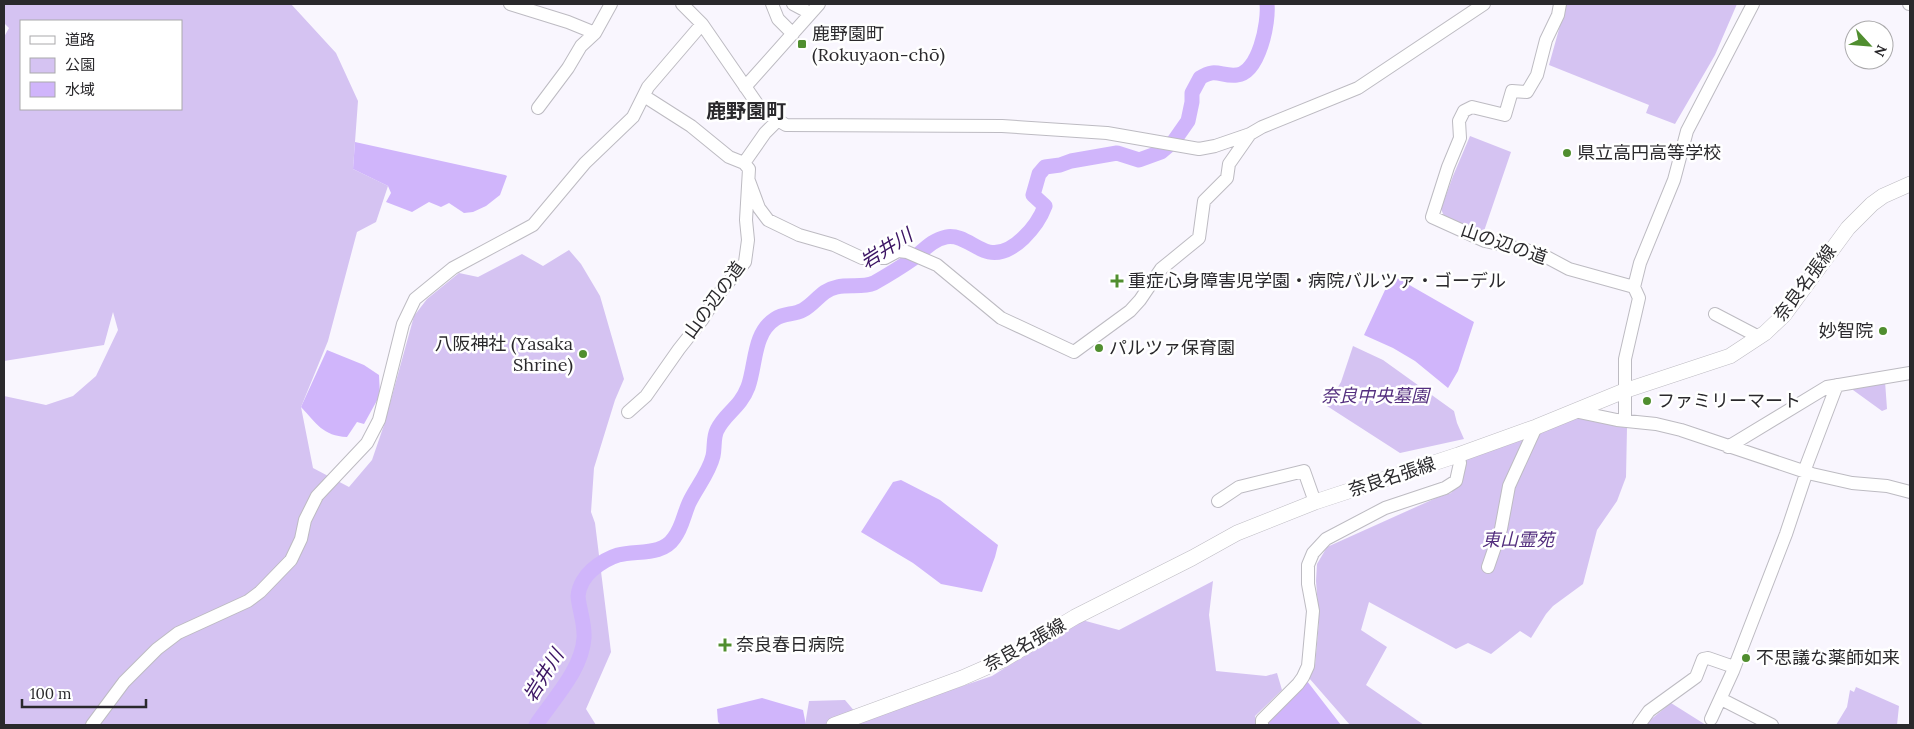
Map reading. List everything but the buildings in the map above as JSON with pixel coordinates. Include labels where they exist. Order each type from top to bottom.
[{"type":"main road","name":"奈良名張線","points":[[834,725],[962,678],[1003,660],[1075,617],[1237,533],[1315,502],[1536,427],[1624,391],[1730,356],[1759,337],[1784,315],[1848,228],[1872,204],[1883,196],[1910,184]]},
{"type":"street","points":[[510,4],[568,22],[595,33]]},
{"type":"street","points":[[538,108],[568,68],[581,46],[595,33],[612,4]]},
{"type":"street","points":[[682,4],[702,24],[762,111],[786,125],[1002,126],[1107,133],[1199,149],[1215,146],[1250,134],[1358,88],[1484,4]]},
{"type":"street","points":[[772,4],[778,19],[792,34]]},
{"type":"street","points":[[793,4],[815,8]]},
{"type":"street","name":"山の辺の道","points":[[1560,4],[1558,15],[1546,40],[1537,75],[1527,92],[1512,91],[1505,115],[1472,107],[1464,111],[1459,121],[1460,138],[1432,216],[1485,241],[1539,253],[1569,269],[1634,286]]},
{"type":"street","points":[[1625,420],[1625,359],[1638,298],[1634,286],[1640,263],[1674,180],[1687,131],[1753,4]]},
{"type":"street","points":[[744,86],[815,8]]},
{"type":"street","points":[[92,725],[124,682],[157,650],[178,633],[248,601],[260,592],[291,560],[301,539],[305,520],[317,496],[367,443],[379,420],[401,333],[415,299],[453,268],[533,225],[586,163],[633,118],[648,87],[702,24]]},
{"type":"street","points":[[644,96],[691,126],[729,157],[744,163],[749,169],[749,181],[759,208],[768,220],[799,235],[834,245],[862,258],[885,258],[898,251],[907,252],[936,265],[1001,318],[1074,352],[1130,311],[1140,300],[1161,269],[1199,238],[1204,201],[1227,178],[1229,164],[1250,134]]},
{"type":"street","points":[[744,163],[764,133],[777,121]]},
{"type":"street","name":"山の辺の道","points":[[628,412],[646,396],[702,320],[717,296],[745,262],[748,240],[746,220],[749,181]]},
{"type":"street","points":[[1715,314],[1759,337]]},
{"type":"street","points":[[1728,447],[1827,387],[1910,373]]},
{"type":"street","points":[[1711,719],[1734,667],[1786,534],[1805,472],[1837,385]]},
{"type":"street","points":[[1574,411],[1656,424],[1681,430],[1805,472],[1852,483],[1887,486],[1910,492]]},
{"type":"street","points":[[1488,567],[1501,529],[1509,486],[1536,427]]},
{"type":"street","points":[[1262,725],[1262,720],[1284,700],[1304,677],[1308,666],[1313,611],[1308,584],[1308,565],[1313,553],[1326,539],[1385,508],[1445,488],[1456,481],[1460,463],[1458,455]]},
{"type":"street","points":[[1218,501],[1238,487],[1304,471],[1315,502]]},
{"type":"street","points":[[1639,725],[1649,711],[1696,677],[1703,659],[1708,658],[1734,667]]},
{"type":"street","points":[[1721,699],[1768,725]]},
{"type":"green space","points":[[4,4],[291,4],[336,53],[358,101],[353,169],[388,186],[376,222],[357,232],[328,341],[301,407],[313,468],[349,487],[372,460],[384,425],[414,316],[427,299],[459,273],[478,277],[522,254],[543,266],[569,250],[581,264],[600,296],[624,379],[615,400],[594,468],[591,512],[595,523],[611,652],[586,709],[596,725],[4,725],[4,396],[46,405],[73,396],[96,376],[118,330],[113,312],[104,345],[4,361],[4,37],[9,28],[4,23]]},
{"type":"green space","points":[[1566,4],[1737,4],[1715,55],[1675,124],[1646,113],[1649,105],[1549,65]]},
{"type":"green space","points":[[1470,136],[1511,152],[1483,234],[1444,216],[1441,209]]},
{"type":"green space","name":"奈良中央墓園","points":[[1353,346],[1383,360],[1454,411],[1464,439],[1400,453],[1327,406],[1341,382]]},
{"type":"green space","points":[[1885,381],[1887,409],[1882,411],[1853,390],[1853,386]]},
{"type":"green space","name":"東山霊苑","points":[[1576,416],[1627,428],[1626,477],[1617,501],[1597,530],[1583,584],[1553,606],[1531,638],[1520,631],[1491,654],[1468,643],[1456,649],[1369,602],[1361,630],[1387,647],[1366,685],[1424,725],[1350,725],[1309,678],[1315,665],[1319,621],[1316,581],[1317,564],[1327,547],[1451,493],[1456,486],[1466,456]]},
{"type":"green space","points":[[1213,581],[1209,615],[1216,671],[1266,676],[1277,673],[1282,690],[1255,716],[1258,725],[805,725],[809,701],[845,700],[862,720],[992,676],[1082,620],[1119,630]]},
{"type":"green space","points":[[1856,687],[1899,706],[1897,725],[1836,725],[1847,707],[1850,690],[1854,692]]},
{"type":"green space","points":[[1671,703],[1706,725],[1644,725]]},
{"type":"water","points":[[355,142],[507,176],[500,195],[486,206],[473,212],[464,213],[449,203],[441,207],[429,202],[412,212],[386,202],[391,193],[388,186],[353,169]]},
{"type":"water","points":[[1392,275],[1474,322],[1458,371],[1448,388],[1415,361],[1393,348],[1364,335]]},
{"type":"water","points":[[327,350],[364,365],[379,375],[380,395],[364,424],[357,422],[347,437],[332,434],[321,428],[301,407]]},
{"type":"water","points":[[901,480],[940,500],[998,545],[982,592],[941,584],[913,563],[861,532],[893,482]]},
{"type":"water","points":[[1307,681],[1341,725],[1268,725],[1267,723]]},
{"type":"water","points":[[762,698],[803,710],[806,725],[721,725],[718,722],[717,709]]},
{"type":"waterway","name":"岩井川","points":[[536,725],[566,684],[582,650],[584,633],[578,596],[587,575],[607,559],[618,555],[663,548],[677,534],[689,503],[711,462],[717,430],[745,394],[751,378],[756,350],[768,325],[778,317],[803,310],[831,289],[874,283],[914,258],[941,238],[958,238],[989,252],[1007,250],[1031,230],[1042,214],[1045,206],[1033,195],[1039,174],[1045,167],[1117,153],[1139,160],[1161,152],[1174,141],[1188,121],[1192,93],[1200,78],[1210,73],[1237,75],[1245,72],[1251,66],[1261,46],[1266,22],[1267,4]]},
{"type":"place","name":"鹿野園町 (Rokuyaon-chō)","points":[[802,44]]},
{"type":"place","name":"県立高円高等学校","points":[[1567,153]]},
{"type":"place","name":"重症心身障害児学園・病院バルツァ・ゴーデル","points":[[1117,281]]},
{"type":"place","name":"妙智院","points":[[1883,331]]},
{"type":"place","name":"パルツァ保育園","points":[[1099,348]]},
{"type":"place","name":"八阪神社 (Yasaka Shrine)","points":[[583,354]]},
{"type":"place","name":"ファミリーマート","points":[[1647,401]]},
{"type":"place","name":"奈良春日病院","points":[[725,645]]},
{"type":"place","name":"不思議な薬師如来","points":[[1746,658]]},
{"type":"district","name":"鹿野園町","points":[[746,111]]}]
